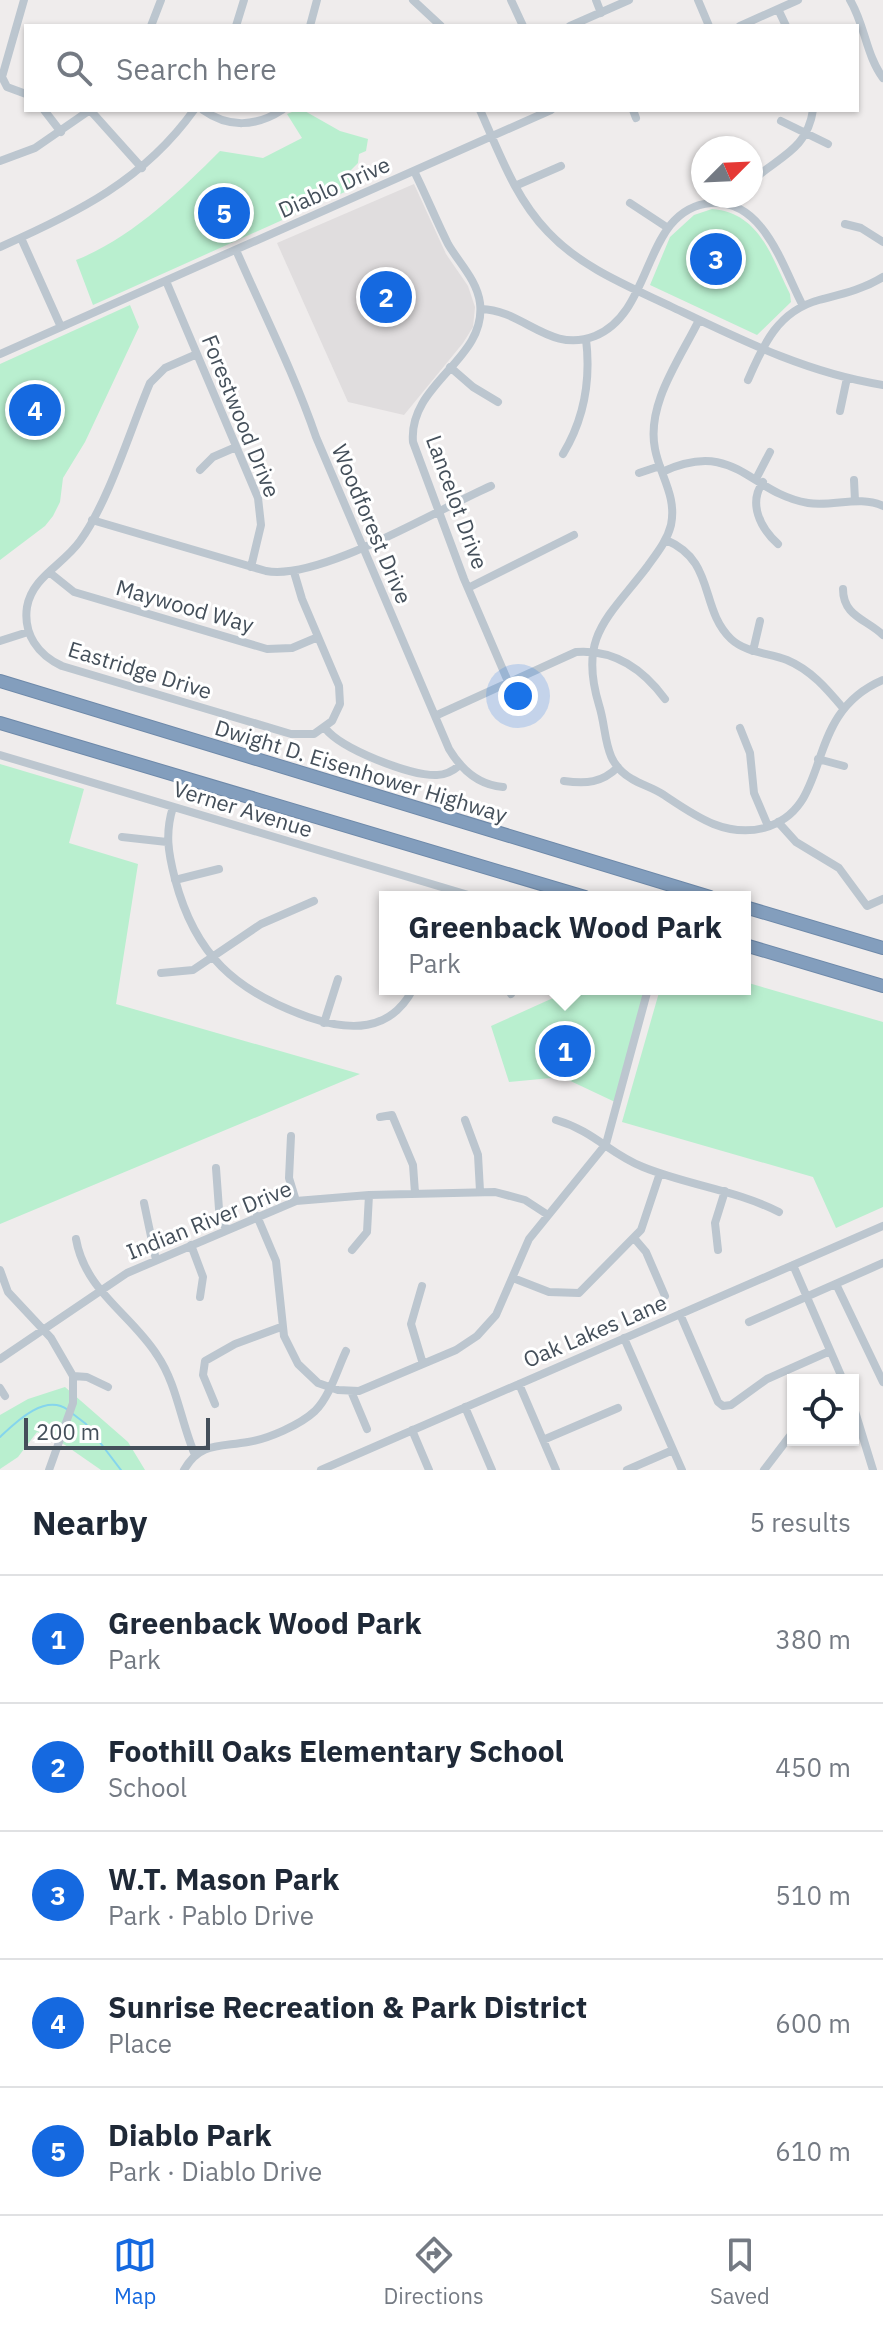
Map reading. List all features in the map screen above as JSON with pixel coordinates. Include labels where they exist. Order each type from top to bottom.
[{"type":"highway","name":"Dwight D. Eisenhower Highway","points":[[0,681],[690,891]]},
{"type":"highway","points":[[0,723],[565,891]]},
{"type":"highway","points":[[751,909],[883,948]]},
{"type":"highway","points":[[751,947],[883,986]]},
{"type":"street","points":[[24,0],[2,77],[7,87],[24,93]]},
{"type":"street","points":[[152,24],[161,0]]},
{"type":"street","points":[[237,24],[244,0]]},
{"type":"street","points":[[311,24],[317,0]]},
{"type":"street","points":[[413,0],[439,24]]},
{"type":"street","points":[[511,0],[522,24]]},
{"type":"street","points":[[596,0],[601,13]]},
{"type":"street","points":[[575,24],[629,0]]},
{"type":"street","points":[[698,0],[708,24]]},
{"type":"street","points":[[744,24],[798,0]]},
{"type":"street","points":[[850,0],[883,78]]},
{"type":"street","points":[[778,9],[785,24]]},
{"type":"street","points":[[46,112],[61,132]]},
{"type":"street","points":[[0,161],[35,148],[87,112]]},
{"type":"street","points":[[92,112],[142,168]]},
{"type":"street","points":[[0,247],[92,204],[142,168],[192,112]]},
{"type":"street","points":[[207,112],[221,120],[239,123],[257,122],[278,112]]},
{"type":"street","points":[[481,112],[515,186],[537,220],[568,251],[638,291],[761,350],[847,378],[883,385]]},
{"type":"street","name":"Diablo Drive","points":[[0,354],[546,112]]},
{"type":"street","points":[[763,174],[788,156],[806,133],[812,112]]},
{"type":"street","points":[[781,121],[828,144]]},
{"type":"street","points":[[515,186],[561,166]]},
{"type":"street","points":[[414,171],[447,242],[476,288],[481,309],[507,313],[550,338],[586,339],[620,320],[638,291],[668,228],[692,208]]},
{"type":"street","points":[[630,203],[668,228]]},
{"type":"street","points":[[737,208],[751,216],[764,231],[803,306]]},
{"type":"street","points":[[845,224],[871,233],[883,242]]},
{"type":"street","points":[[21,238],[61,327]]},
{"type":"street","name":"Woodforest Drive","points":[[236,250],[278,348],[299,386],[316,437],[362,546],[435,716],[460,765]]},
{"type":"street","points":[[748,380],[761,350],[780,322],[803,306],[861,289],[883,277]]},
{"type":"street","name":"Forestwood Drive","points":[[166,281],[260,506],[261,525],[251,567]]},
{"type":"street","name":"Lancelot Drive","points":[[481,309],[476,333],[421,403],[413,432],[416,452],[441,510],[468,588],[519,707]]},
{"type":"street","points":[[699,320],[656,412],[653,439],[672,507],[666,540],[602,626],[591,651],[590,676],[605,741],[618,767],[706,822],[742,830],[768,826],[778,822],[805,796],[827,733],[843,708],[858,694],[883,680]]},
{"type":"street","points":[[563,454],[585,398],[586,339]]},
{"type":"street","points":[[0,641],[28,632],[28,602],[36,585],[79,543],[92,520],[150,383],[165,368],[197,354]]},
{"type":"street","points":[[450,367],[473,387],[498,402]]},
{"type":"street","points":[[840,411],[847,378]]},
{"type":"street","points":[[200,470],[213,457],[236,447]]},
{"type":"street","points":[[770,452],[760,480],[756,507],[764,527],[778,544]]},
{"type":"street","points":[[639,473],[709,461],[738,467],[780,493],[808,502],[855,501],[883,506]]},
{"type":"street","points":[[854,480],[855,501]]},
{"type":"street","points":[[92,520],[251,567],[271,572],[294,572],[362,546],[491,486]]},
{"type":"street","points":[[468,588],[574,535]]},
{"type":"street","points":[[666,540],[679,546],[697,564],[729,637],[753,651],[788,660],[806,670],[843,708]]},
{"type":"street","name":"Maywood Way","points":[[49,572],[74,592],[267,649],[292,648],[318,637]]},
{"type":"street","points":[[294,572],[340,695],[337,714],[325,728],[351,750],[429,774],[446,773],[460,765],[480,781],[503,787]]},
{"type":"street","points":[[843,589],[848,610],[883,635]]},
{"type":"street","points":[[753,651],[760,621]]},
{"type":"street","name":"Eastridge Drive","points":[[28,632],[39,650],[62,666],[291,734],[309,735],[325,728]]},
{"type":"street","points":[[435,716],[567,654],[591,651],[609,654],[631,665],[665,699]]},
{"type":"street","points":[[740,728],[750,753],[754,793],[768,826]]},
{"type":"street","name":"Verner Avenue","points":[[0,755],[440,891]]},
{"type":"street","points":[[818,759],[844,766]]},
{"type":"street","points":[[564,781],[590,783],[608,776],[618,767]]},
{"type":"street","points":[[173,807],[167,842],[175,880],[189,920],[213,958],[257,996],[324,1023],[355,1028],[378,1023],[404,1004],[409,995]]},
{"type":"street","points":[[778,822],[796,842],[827,858],[843,873],[867,906],[883,899]]},
{"type":"street","points":[[122,837],[167,842]]},
{"type":"street","points":[[175,880],[219,869]]},
{"type":"street","points":[[161,973],[193,970],[261,924],[314,901]]},
{"type":"street","points":[[324,1023],[338,979]]},
{"type":"street","points":[[257,1216],[276,1261],[281,1327],[298,1364],[310,1377],[330,1388],[351,1391],[368,1389],[477,1336],[496,1315],[529,1239],[606,1144],[646,995]]},
{"type":"street","points":[[380,1117],[392,1115],[410,1155],[415,1193]]},
{"type":"street","points":[[465,1120],[478,1155],[480,1191]]},
{"type":"street","points":[[556,1120],[592,1133],[626,1159],[779,1212]]},
{"type":"street","points":[[291,1136],[289,1178],[296,1201]]},
{"type":"street","points":[[216,1168],[219,1209],[226,1230]]},
{"type":"street","points":[[513,1278],[549,1292],[579,1293],[634,1238],[647,1216],[660,1173]]},
{"type":"street","name":"Indian River Drive","points":[[0,1359],[99,1291],[156,1260],[296,1201],[480,1191],[515,1196],[548,1215]]},
{"type":"street","points":[[718,1250],[715,1223],[725,1191]]},
{"type":"street","points":[[352,1250],[367,1232],[369,1195]]},
{"type":"street","points":[[144,1203],[156,1260]]},
{"type":"street","name":"Oak Lakes Lane","points":[[321,1470],[883,1226]]},
{"type":"street","points":[[634,1238],[646,1252],[665,1296]]},
{"type":"street","points":[[76,1239],[80,1256],[99,1291],[160,1360],[195,1455]]},
{"type":"street","points":[[191,1245],[203,1272],[200,1297]]},
{"type":"street","points":[[749,1322],[883,1263]]},
{"type":"street","points":[[793,1265],[840,1374]]},
{"type":"street","points":[[0,1270],[8,1292],[44,1329],[73,1376],[73,1403],[49,1470]]},
{"type":"street","points":[[836,1284],[883,1382]]},
{"type":"street","points":[[422,1286],[411,1324],[423,1364]]},
{"type":"street","points":[[680,1314],[718,1402],[723,1406],[731,1405],[767,1379],[830,1351]]},
{"type":"street","points":[[215,1404],[203,1375],[205,1361],[235,1344],[281,1327]]},
{"type":"street","points":[[624,1338],[682,1470]]},
{"type":"street","points":[[184,1470],[195,1455],[210,1446],[256,1440],[301,1421],[316,1410],[330,1388],[346,1351]]},
{"type":"street","points":[[73,1376],[87,1377],[108,1387]]},
{"type":"street","points":[[519,1384],[556,1470]]},
{"type":"street","points":[[351,1391],[367,1429]]},
{"type":"street","points":[[465,1407],[492,1470]]},
{"type":"street","points":[[543,1440],[618,1408]]},
{"type":"street","points":[[859,1426],[873,1469],[883,1465]]},
{"type":"street","points":[[412,1430],[429,1470]]},
{"type":"street","points":[[764,1470],[787,1440]]},
{"type":"street","points":[[627,1470],[673,1450]]},
{"type":"shaded area","points":[[414,184],[446,254],[468,286],[475,307],[473,327],[463,343],[404,415],[348,402],[277,243]]},
{"type":"green space","points":[[307,112],[340,131],[368,139],[366,151],[359,154],[358,163],[349,172],[356,187],[93,305],[76,260],[134,227],[171,198],[220,151],[263,158],[302,138],[287,114]]},
{"type":"green space","points":[[712,209],[728,212],[753,228],[770,251],[790,294],[791,302],[757,335],[650,285],[670,237],[694,215]]},
{"type":"green space","points":[[130,305],[139,327],[85,442],[63,478],[60,502],[53,516],[45,526],[0,560],[0,364]]},
{"type":"green space","points":[[0,764],[84,789],[69,843],[138,864],[116,1004],[360,1074],[0,1224]]},
{"type":"green space","points":[[751,984],[883,1022],[883,1207],[836,1228],[813,1177],[622,1122],[658,995],[751,995]]},
{"type":"green space","points":[[560,995],[646,995],[615,1102],[562,1077],[509,1082],[491,1026]]},
{"type":"green space","points":[[65,1387],[128,1442],[145,1470],[101,1470],[65,1445],[37,1432],[18,1457],[0,1469],[0,1415],[28,1399]]},
{"type":"waterway","points":[[0,1437],[22,1417],[41,1407],[50,1405],[68,1410]]},
{"type":"waterway","points":[[73,1414],[86,1424],[121,1470]]},
{"type":"place","name":"Diablo Park","points":[[224,213]]},
{"type":"place","name":"W.T. Mason Park","points":[[716,259]]},
{"type":"place","name":"Foothill Oaks Elementary School","points":[[386,297]]},
{"type":"place","name":"Sunrise Recreation & Park District","points":[[35,410]]},
{"type":"place","name":"Greenback Wood Park","points":[[565,1051]]}]
